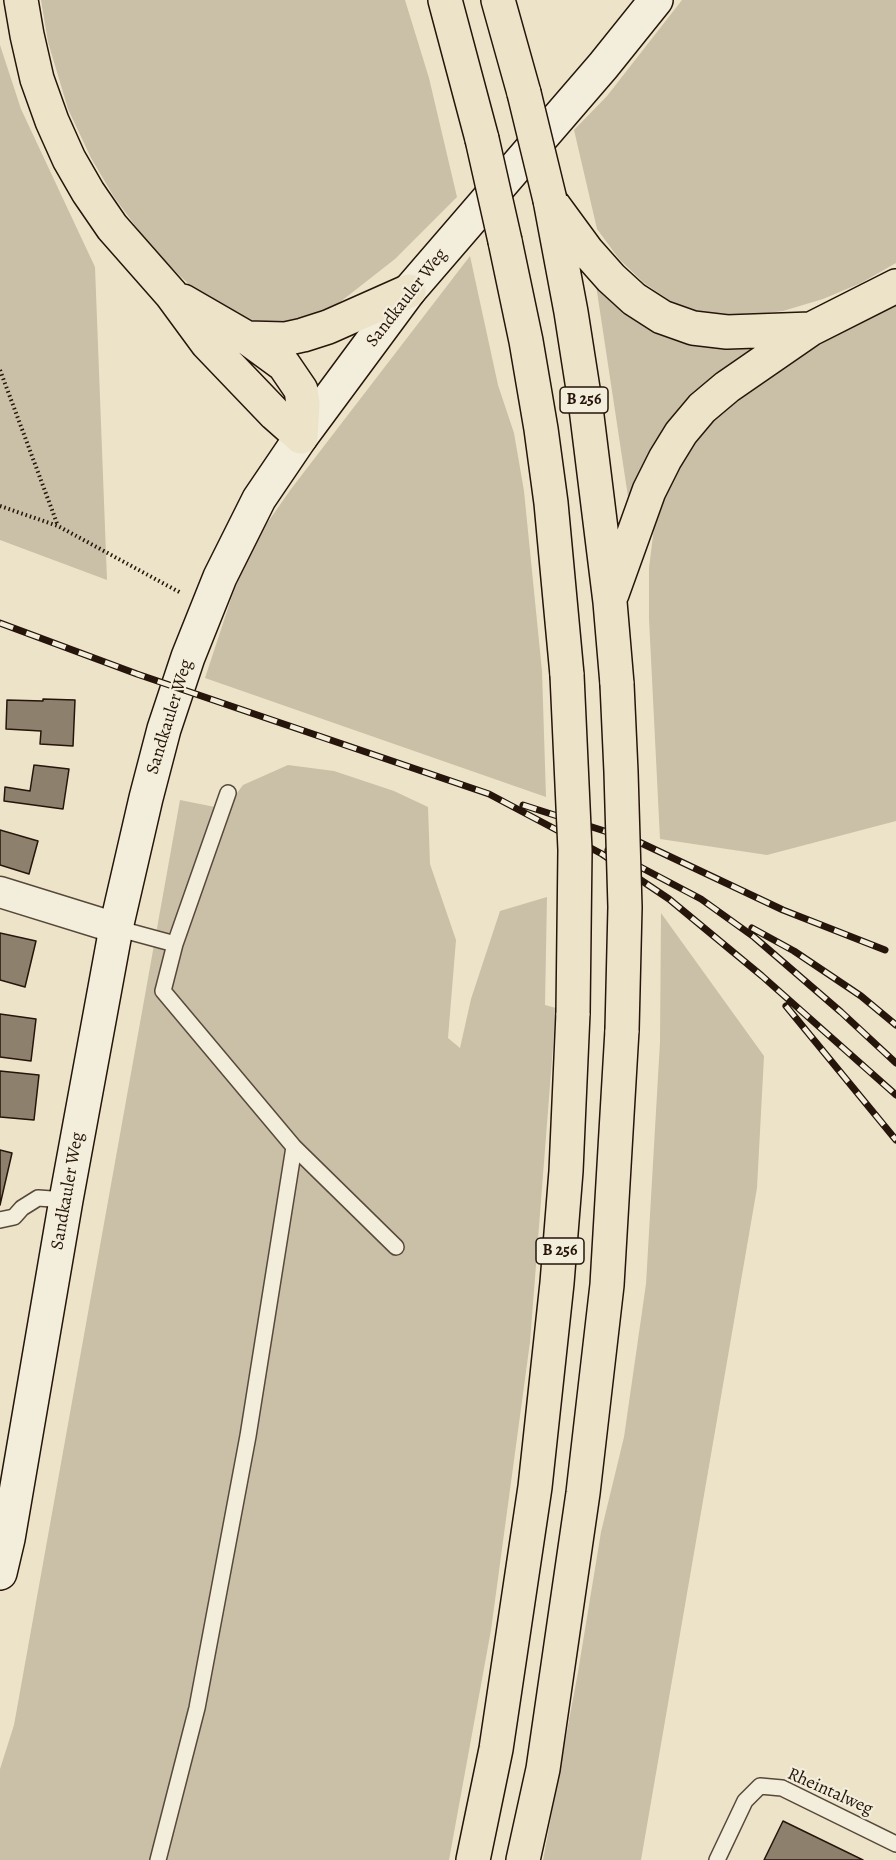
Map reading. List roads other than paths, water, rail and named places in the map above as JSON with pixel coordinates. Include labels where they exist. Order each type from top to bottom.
[{"type":"highway","points":[[21,0],[38,79],[52,121],[69,159],[88,192],[112,227],[171,294],[207,343],[275,414],[301,437]]},
{"type":"highway","name":"B 256","points":[[445,0],[482,139],[505,241],[526,341],[541,429],[551,503],[567,675],[575,850],[573,1013],[566,1171],[559,1261],[535,1487],[496,1749],[473,1860]]},
{"type":"highway","name":"B 256","points":[[498,0],[550,200],[586,408],[610,602],[616,684],[624,887],[622,1030],[607,1285],[583,1493],[543,1769],[523,1860]]},
{"type":"highway","points":[[550,200],[610,278],[634,299],[662,317],[693,328],[727,332],[811,329]]},
{"type":"highway","points":[[610,602],[649,491],[681,433],[702,408],[727,387],[811,329],[896,286]]},
{"type":"highway","points":[[247,338],[278,340],[303,335],[337,323],[409,291]]},
{"type":"highway","points":[[171,294],[247,338],[284,365],[301,390],[303,404],[301,437]]},
{"type":"street","name":"Sandkauler Weg","points":[[0,1574],[4,1538],[116,928],[164,729],[188,657],[208,608],[239,536],[259,499],[301,437],[409,291],[603,66],[656,0]]},
{"type":"street","points":[[0,892],[116,928]]},
{"type":"lane","points":[[228,793],[175,944],[163,991],[294,1147],[396,1247]]},
{"type":"lane","points":[[116,928],[175,944]]},
{"type":"lane","points":[[158,1860],[197,1708],[248,1436],[294,1147]]},
{"type":"lane","points":[[0,1220],[14,1217],[21,1208],[38,1198],[66,1200]]},
{"type":"lane","name":"Rheintalweg","points":[[717,1860],[745,1801],[760,1786],[782,1788],[896,1844]]},
{"type":"railway","points":[[0,623],[137,674],[489,794],[602,854],[669,899],[762,976],[896,1095]]},
{"type":"railway","points":[[523,805],[639,842],[783,910],[885,950]]},
{"type":"railway","points":[[608,850],[701,899],[754,937],[896,1063]]},
{"type":"railway","points":[[752,928],[794,951],[861,996],[896,1025]]},
{"type":"railway","points":[[786,1006],[896,1140]]}]
